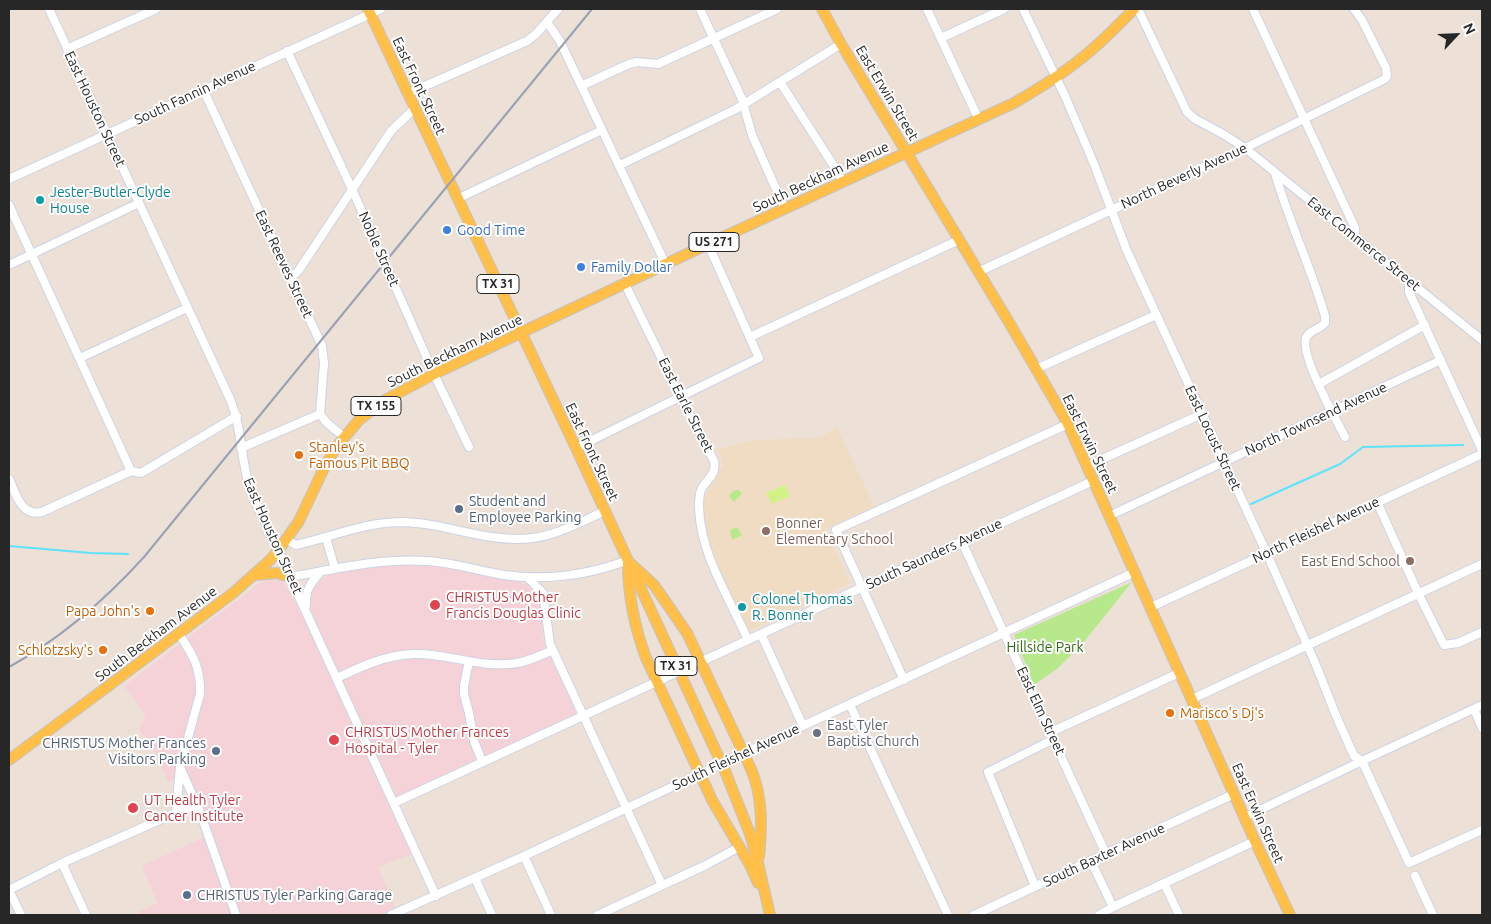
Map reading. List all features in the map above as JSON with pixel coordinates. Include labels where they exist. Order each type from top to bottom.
[{"type":"main road","name":"East Erwin Street","points":[[822,9],[841,44],[908,153],[1068,424],[1244,817],[1290,915]]},
{"type":"main road","name":"US 271","points":[[908,153],[1014,103],[1056,77],[1102,40],[1134,9]]},
{"type":"main road","name":"East Front Street","points":[[369,11],[576,448],[725,771],[743,814],[758,863],[769,912]]},
{"type":"main road","name":"South Beckham Avenue","points":[[9,760],[179,634],[254,575],[278,552],[287,540],[305,511],[331,455],[344,437],[359,420],[385,400],[434,374],[522,334],[708,244],[908,153]]},
{"type":"main road","points":[[628,560],[654,585],[682,624],[697,663],[740,755],[754,776],[759,794],[762,833],[758,863]]},
{"type":"main road","points":[[628,560],[628,588],[643,649],[661,680],[704,772],[719,814],[750,865],[769,912]]},
{"type":"main road","points":[[254,575],[277,573],[290,577]]},
{"type":"street","name":"East Houston Street","points":[[49,9],[237,416],[249,486],[436,896]]},
{"type":"street","points":[[67,49],[156,9]]},
{"type":"street","name":"South Fannin Avenue","points":[[9,179],[287,51],[369,11],[381,9]]},
{"type":"street","points":[[407,94],[524,43],[533,37],[558,9]]},
{"type":"street","points":[[700,9],[744,104],[752,135],[785,209]]},
{"type":"street","points":[[581,86],[629,64],[638,62],[658,64],[776,9]]},
{"type":"street","points":[[928,9],[979,120]]},
{"type":"street","points":[[941,38],[1004,9]]},
{"type":"street","name":"East Locust Street","points":[[1023,9],[1056,77],[1094,164],[1126,251],[1267,554],[1354,756],[1362,760],[1410,863],[1482,830]]},
{"type":"street","name":"East Commerce Street","points":[[1138,9],[1187,112],[1195,120],[1245,148],[1482,340]]},
{"type":"street","points":[[1253,9],[1355,228],[1355,238]]},
{"type":"street","name":"North Beverly Avenue","points":[[978,272],[1245,148],[1382,81],[1387,76],[1384,64],[1354,9]]},
{"type":"street","points":[[547,22],[556,34],[666,265]]},
{"type":"street","points":[[620,165],[744,104],[841,44]]},
{"type":"street","name":"Noble Street","points":[[287,51],[469,447]]},
{"type":"street","points":[[780,82],[843,183]]},
{"type":"street","name":"East Reeves Street","points":[[203,89],[324,351],[320,414]]},
{"type":"street","points":[[291,278],[299,270],[391,131],[414,108]]},
{"type":"street","points":[[457,199],[602,130]]},
{"type":"street","points":[[1275,173],[1284,206],[1307,262],[1325,316],[1326,323],[1307,336],[1304,343],[1309,363],[1345,437]]},
{"type":"street","points":[[9,265],[139,203]]},
{"type":"street","points":[[9,205],[131,471]]},
{"type":"street","points":[[750,337],[959,240]]},
{"type":"street","points":[[576,448],[759,358],[708,244]]},
{"type":"street","points":[[1409,280],[1409,292],[1482,450]]},
{"type":"street","name":"East Earle Street","points":[[626,284],[680,396],[713,458],[714,473],[702,488],[700,495],[703,540],[748,640]]},
{"type":"street","points":[[80,358],[187,308]]},
{"type":"street","points":[[1036,369],[1156,314]]},
{"type":"street","points":[[1319,384],[1425,325]]},
{"type":"street","name":"North Townsend Avenue","points":[[1109,516],[1441,360]]},
{"type":"street","points":[[241,448],[320,414],[327,423],[344,437]]},
{"type":"street","points":[[1087,466],[1202,414]]},
{"type":"street","points":[[9,479],[20,503],[29,512],[42,512],[131,471],[141,473],[237,416]]},
{"type":"street","points":[[904,680],[836,530],[1068,424]]},
{"type":"street","name":"North Fleishel Avenue","points":[[1151,608],[1482,454]]},
{"type":"street","name":"South Saunders Avenue","points":[[394,803],[1093,481]]},
{"type":"street","points":[[1377,502],[1444,645],[1458,643],[1482,632]]},
{"type":"street","points":[[287,540],[296,545],[366,526],[400,522],[425,524],[511,539],[533,538],[560,531],[605,511]]},
{"type":"street","points":[[326,538],[335,569]]},
{"type":"street","name":"East Elm Street","points":[[962,542],[1106,854]]},
{"type":"street","points":[[290,577],[385,561],[426,561],[506,575],[553,577],[615,565],[628,560]]},
{"type":"street","points":[[1192,699],[1419,595],[1482,564]]},
{"type":"street","points":[[306,609],[305,594],[320,572]]},
{"type":"street","name":"South Fleishel Avenue","points":[[391,915],[402,913],[1135,572]]},
{"type":"street","points":[[527,577],[543,593],[548,635],[553,650],[662,885]]},
{"type":"street","points":[[543,593],[553,577]]},
{"type":"street","points":[[176,813],[180,767],[200,694],[198,669],[192,653],[179,634]]},
{"type":"street","points":[[761,634],[803,726]]},
{"type":"street","points":[[337,678],[376,661],[404,655],[431,655],[499,665],[515,664],[530,660],[553,650]]},
{"type":"street","points":[[469,661],[464,694],[475,745],[482,762]]},
{"type":"street","points":[[1035,886],[988,772],[1053,736],[1179,673]]},
{"type":"street","points":[[850,704],[948,915]]},
{"type":"street","points":[[1244,817],[1482,705]]},
{"type":"street","points":[[1474,709],[1482,728]]},
{"type":"street","points":[[180,767],[196,804],[236,915]]},
{"type":"street","name":"South Baxter Avenue","points":[[974,915],[1234,794]]},
{"type":"street","points":[[21,915],[9,890],[62,863],[196,804]]},
{"type":"street","points":[[1099,915],[1255,841]]},
{"type":"street","points":[[598,915],[706,865],[739,847]]},
{"type":"street","points":[[524,856],[551,915]]},
{"type":"street","points":[[1091,861],[1113,907]]},
{"type":"street","points":[[62,863],[86,915]]},
{"type":"street","points":[[1415,876],[1433,915]]},
{"type":"street","points":[[475,878],[492,915]]},
{"type":"street","points":[[1164,884],[1179,915]]},
{"type":"shaded area","name":"Bonner Elementary School","points":[[837,427],[874,506],[825,529],[850,583],[749,631],[711,551],[706,534],[703,508],[704,497],[723,465],[717,449],[756,440],[819,438]]},
{"type":"shaded area","name":"CHRISTUS Mother Frances Hospital - Tyler","points":[[385,565],[440,567],[519,581],[530,586],[541,602],[543,641],[576,714],[387,801],[412,854],[378,867],[396,909],[380,915],[140,915],[138,912],[158,903],[142,866],[211,834],[187,773],[168,782],[154,750],[139,730],[146,715],[124,686],[260,583],[270,580],[283,581],[305,620],[312,616],[310,602],[314,587],[324,577],[335,573]]},
{"type":"green space","points":[[785,485],[790,496],[772,504],[766,493]]},
{"type":"green space","points":[[734,490],[739,490],[742,494],[734,502],[729,496]]},
{"type":"green space","points":[[737,527],[742,535],[732,540],[730,530]]},
{"type":"green space","name":"Hillside Park","points":[[1132,582],[1083,643],[1058,668],[1034,685],[1014,635]]},
{"type":"waterway","points":[[1251,504],[1340,464],[1363,447],[1463,445]]},
{"type":"waterway","points":[[9,546],[128,554]]},
{"type":"railway","points":[[9,667],[46,644],[81,618],[144,557],[592,9]]},
{"type":"place","name":"Jester-Butler-Clyde House","points":[[40,200]]},
{"type":"place","name":"Good Time","points":[[447,230]]},
{"type":"place","name":"Family Dollar","points":[[581,267]]},
{"type":"place","name":"Stanley's Famous Pit BBQ","points":[[299,455]]},
{"type":"place","name":"Student and Employee Parking","points":[[459,509]]},
{"type":"place","name":"Bonner Elementary School","points":[[766,531]]},
{"type":"place","name":"East End School","points":[[1410,561]]},
{"type":"place","name":"CHRISTUS Mother Francis Douglas Clinic","points":[[435,605]]},
{"type":"place","name":"Colonel Thomas R. Bonner","points":[[742,607]]},
{"type":"place","name":"Papa John's","points":[[150,611]]},
{"type":"place","name":"Schlotzsky's","points":[[103,650]]},
{"type":"place","name":"Marisco's Dj's","points":[[1170,713]]},
{"type":"place","name":"East Tyler Baptist Church","points":[[817,733]]},
{"type":"place","name":"CHRISTUS Mother Frances Hospital - Tyler","points":[[334,740]]},
{"type":"place","name":"CHRISTUS Mother Frances Visitors Parking","points":[[216,751]]},
{"type":"place","name":"UT Health Tyler Cancer Institute","points":[[133,808]]},
{"type":"place","name":"CHRISTUS Tyler Parking Garage","points":[[187,895]]}]
